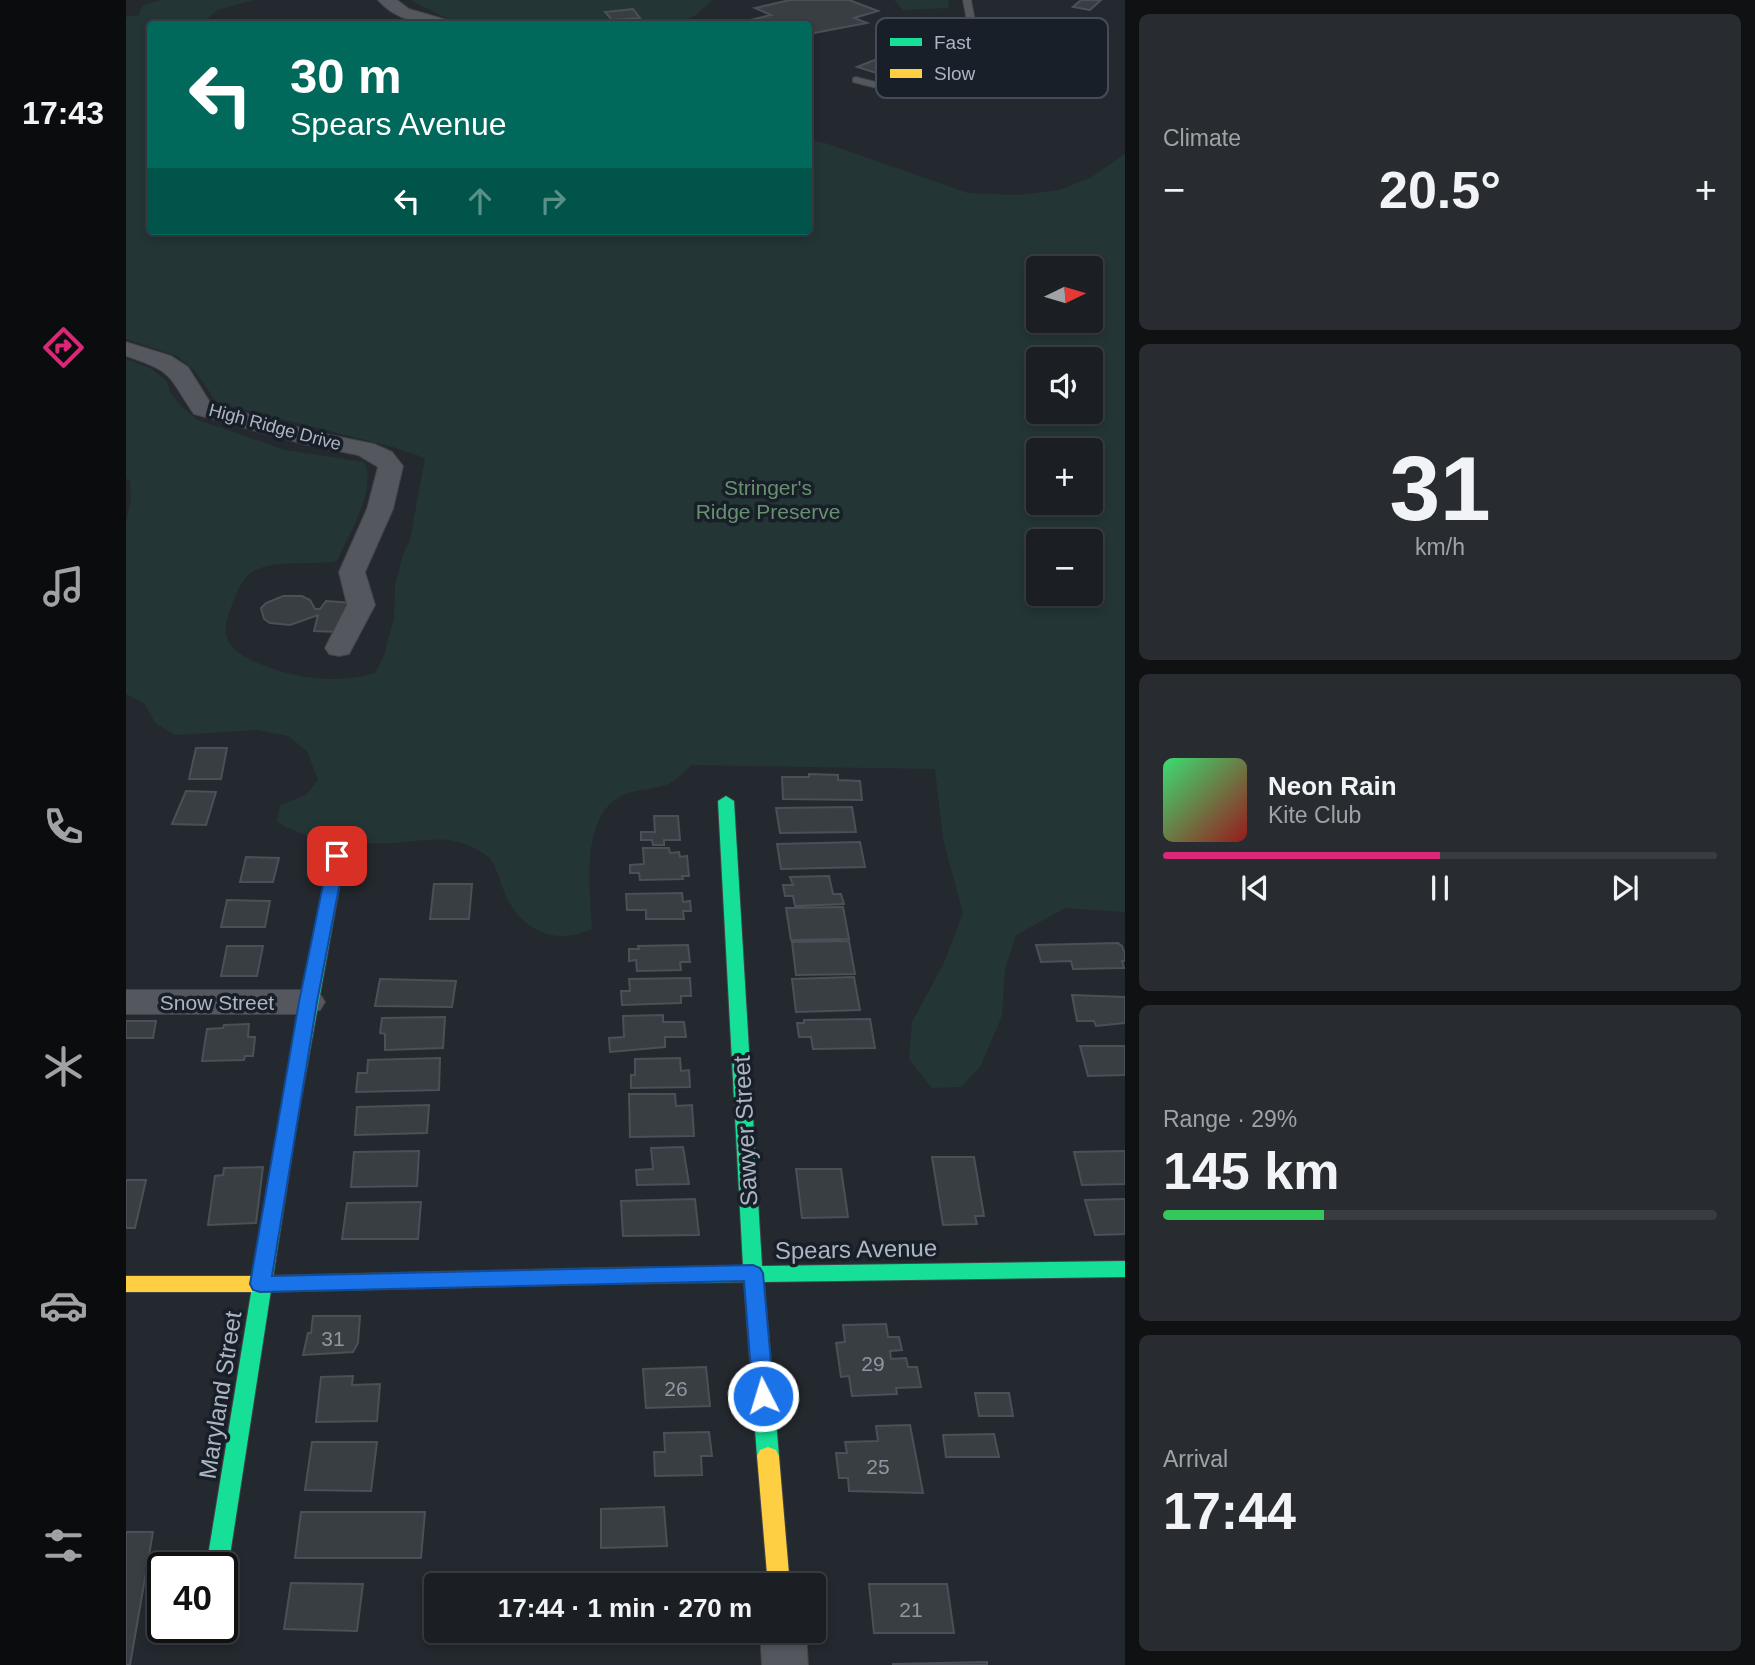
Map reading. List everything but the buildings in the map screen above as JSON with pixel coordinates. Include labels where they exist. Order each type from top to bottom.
[{"type":"street","points":[[386,0],[403,12],[432,21]]},
{"type":"street","name":"High Ridge Drive","points":[[126,349],[163,361],[180,372],[202,409],[313,439],[365,449],[383,457],[391,466],[391,476],[380,509],[352,572],[361,605],[339,648]]},
{"type":"street","name":"Sawyer Street","points":[[726,801],[753,1273],[778,1573]]},
{"type":"street","name":"Maryland Street","points":[[219,1552],[260,1284],[308,1002],[337,856]]},
{"type":"street","name":"Snow Street","points":[[126,1002],[308,1002]]},
{"type":"street","name":"Spears Avenue","points":[[126,1284],[1125,1269]]},
{"type":"street","points":[[784,1643],[785,1665]]},
{"type":"lane","points":[[967,0],[970,18]]},
{"type":"lane","points":[[856,80],[876,86]]},
{"type":"green space","name":"Stringer's Ridge Preserve","points":[[163,0],[254,0],[218,10],[207,19],[223,21],[147,21],[147,235],[812,235],[812,141],[968,193],[1017,195],[1059,190],[1090,178],[1125,154],[1125,912],[1065,908],[1016,935],[1005,969],[1002,1016],[980,1067],[961,1087],[932,1088],[909,1059],[912,1022],[943,965],[963,913],[943,839],[935,769],[692,765],[666,785],[624,794],[607,808],[598,822],[593,839],[589,877],[592,929],[580,934],[555,936],[533,928],[524,921],[508,900],[491,860],[460,842],[441,840],[347,843],[304,834],[277,822],[280,805],[306,795],[318,780],[307,751],[288,736],[257,730],[175,735],[155,723],[145,704],[126,694],[126,524],[131,500],[130,480],[126,479],[126,359],[152,369],[167,381],[170,392],[182,407],[198,420],[285,450],[364,462],[367,473],[365,498],[337,561],[277,564],[258,569],[245,578],[235,597],[226,624],[229,643],[245,657],[274,669],[331,679],[375,673],[384,655],[394,618],[395,586],[410,540],[425,458],[393,447],[217,403],[195,371],[177,356],[126,339],[126,17],[139,15],[144,6]]},
{"type":"green space","points":[[410,0],[713,0],[685,21],[452,21]]},
{"type":"green space","points":[[894,0],[949,0],[948,8],[903,10]]},
{"type":"traffic: fast","points":[[726,801],[753,1273],[768,1456]]},
{"type":"traffic: fast","points":[[220,1552],[288,1122],[337,856]]},
{"type":"traffic: fast","points":[[603,1276],[1125,1269]]},
{"type":"traffic: slow","points":[[126,1284],[260,1284],[603,1276]]},
{"type":"traffic: slow","points":[[768,1456],[778,1573]]},
{"type":"route","points":[[337,856],[308,1002],[260,1284],[753,1273],[763,1396]]}]
